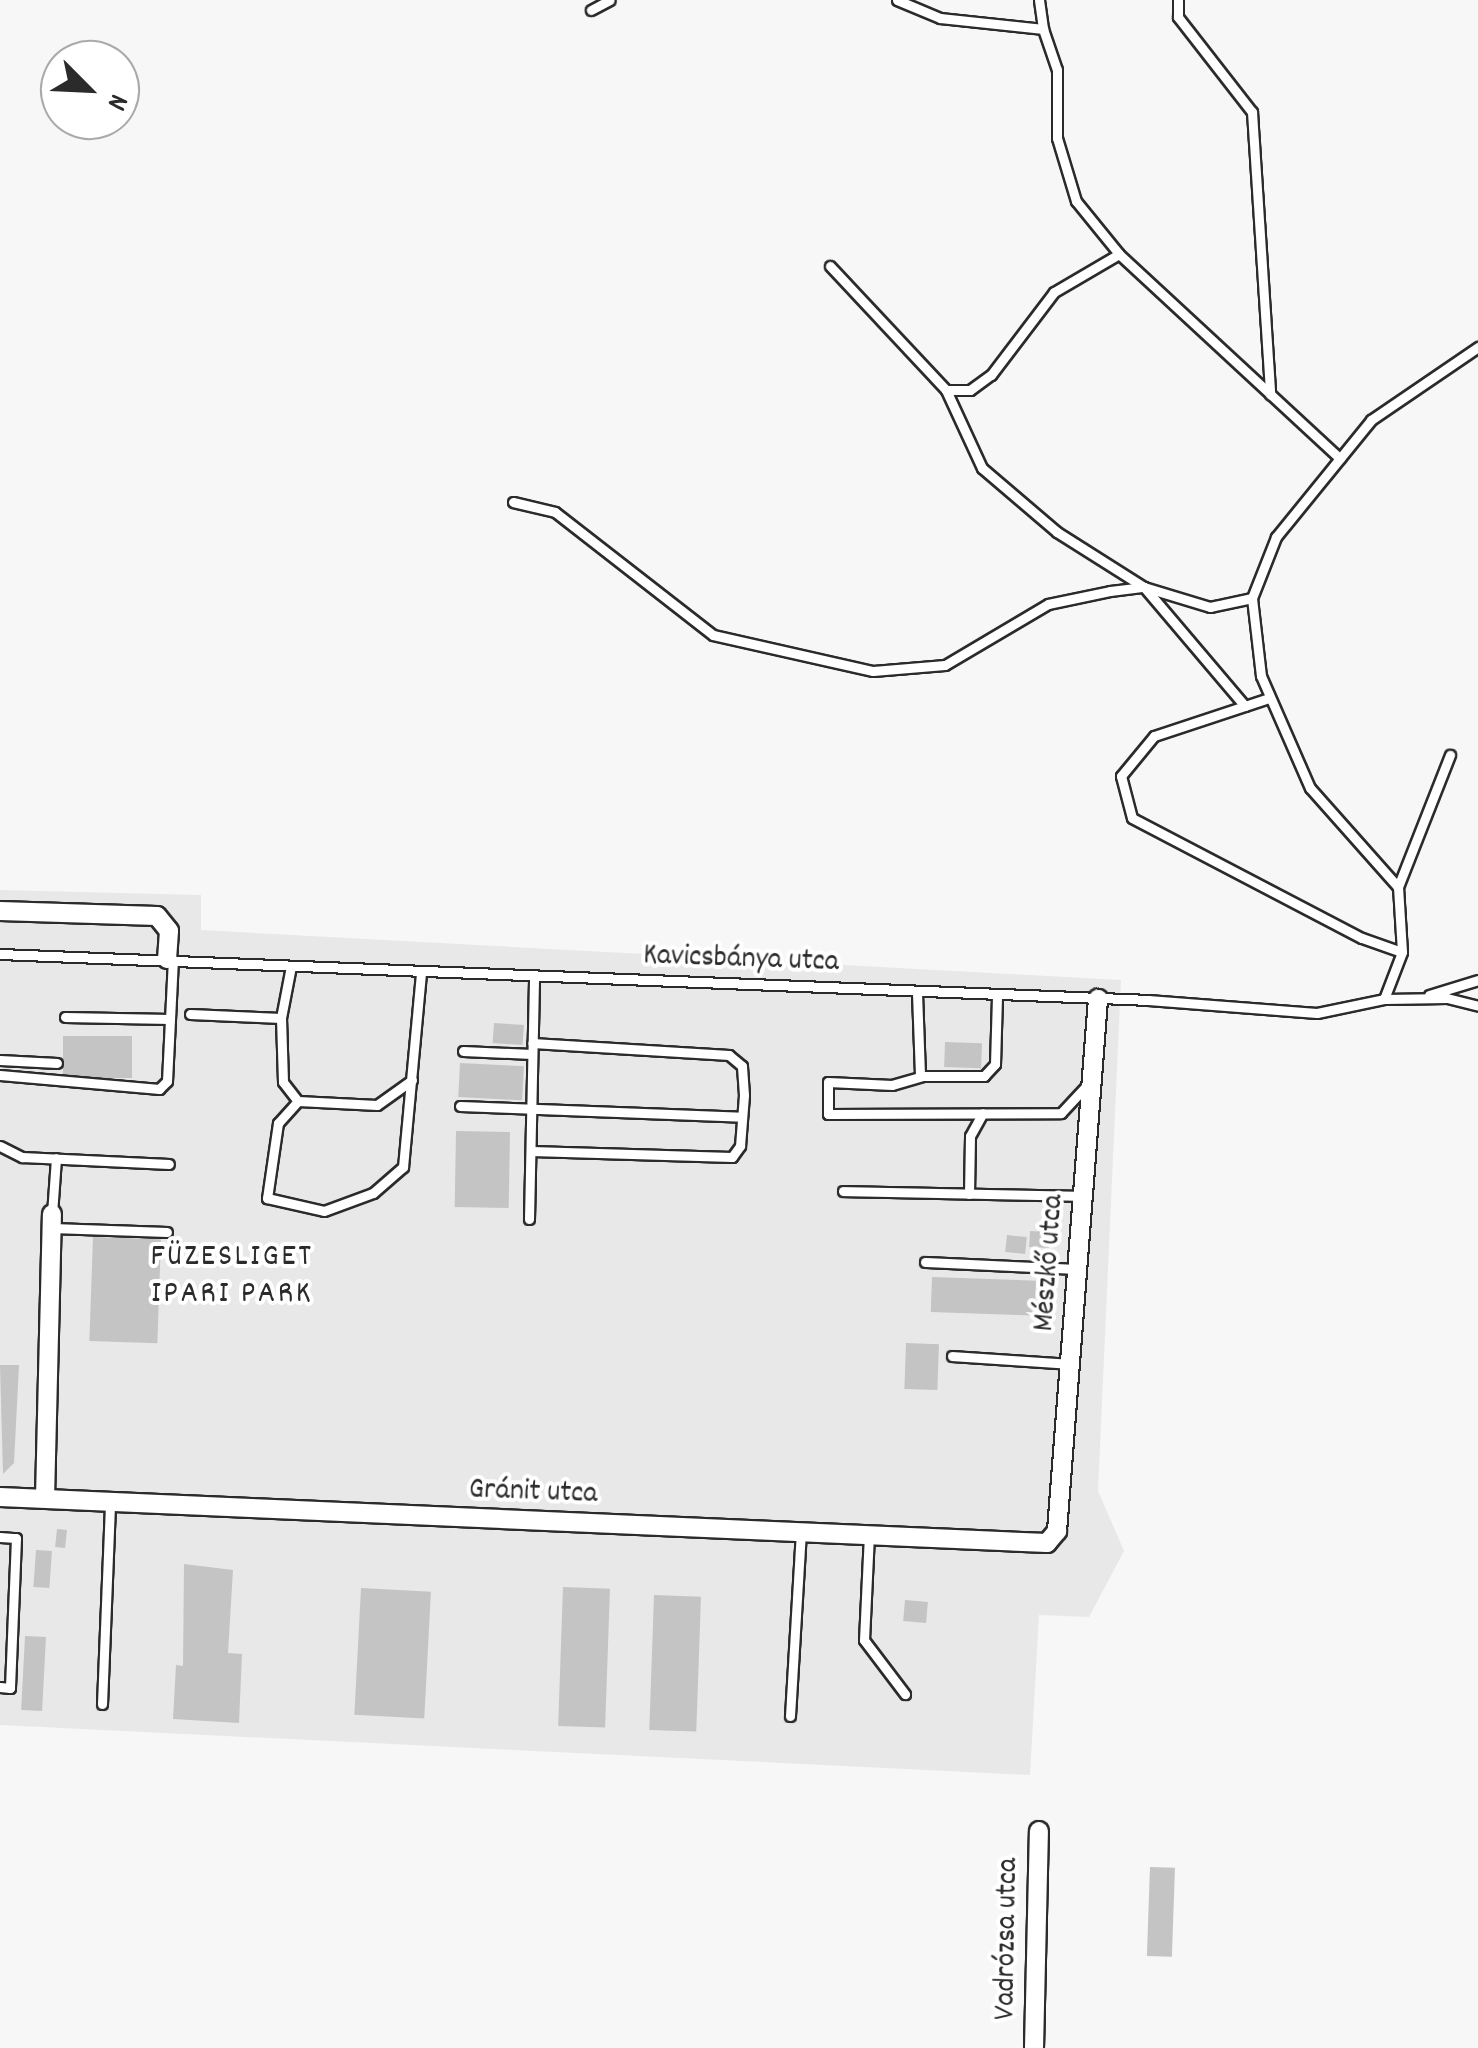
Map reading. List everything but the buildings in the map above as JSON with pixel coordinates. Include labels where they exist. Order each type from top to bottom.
[{"type":"street","points":[[0,911],[157,916],[168,932],[170,959]]},
{"type":"street","name":"Mészkő utca","points":[[1058,1530],[1098,999]]},
{"type":"street","points":[[45,1498],[52,1221]]},
{"type":"street","name":"Gránit utca","points":[[0,1497],[1047,1543],[1058,1530]]},
{"type":"street","name":"Vadrózsa utca","points":[[1034,2048],[1039,1830]]},
{"type":"lane","points":[[591,10],[610,0]]},
{"type":"lane","points":[[897,0],[940,18],[1042,28]]},
{"type":"lane","points":[[1039,0],[1042,28],[1057,70],[1057,138],[1076,201],[1120,254],[1340,459]]},
{"type":"lane","points":[[1178,0],[1178,17],[1252,112],[1270,394]]},
{"type":"lane","points":[[946,390],[970,390],[991,375],[1054,292],[1120,254]]},
{"type":"lane","points":[[830,266],[946,390],[982,468],[1057,532],[1144,587],[1210,607],[1252,598]]},
{"type":"lane","points":[[1398,888],[1310,788],[1269,698],[1252,598],[1276,537],[1372,420],[1478,346]]},
{"type":"lane","points":[[513,502],[555,512],[713,635],[873,672],[946,665],[1048,604],[1144,587]]},
{"type":"lane","points":[[1144,587],[1245,706]]},
{"type":"lane","points":[[1269,698],[1154,736],[1121,776],[1132,818],[1362,938],[1402,952]]},
{"type":"lane","points":[[1384,999],[1402,952],[1398,888],[1450,755]]},
{"type":"lane","name":"Kavicsbánya utca","points":[[0,956],[170,959],[534,979],[1098,999],[1317,1013],[1384,999],[1422,998],[1478,1006]]},
{"type":"lane","points":[[0,1075],[158,1088],[167,1081],[170,959]]},
{"type":"lane","points":[[292,966],[281,1018],[283,1082],[298,1102]]},
{"type":"lane","points":[[412,1080],[377,1105],[298,1102],[278,1123],[267,1198],[324,1210],[373,1193],[403,1167],[412,1080],[420,973]]},
{"type":"lane","points":[[529,1218],[534,979]]},
{"type":"lane","points":[[1422,998],[1478,980]]},
{"type":"lane","points":[[918,992],[923,1076]]},
{"type":"lane","points":[[997,995],[996,1064],[984,1076],[923,1076],[892,1085],[828,1082],[828,1114],[1060,1113],[1092,1079]]},
{"type":"lane","points":[[190,1014],[281,1018]]},
{"type":"lane","points":[[65,1017],[170,1019]]},
{"type":"lane","points":[[463,1051],[532,1049],[729,1055],[742,1066],[740,1146],[732,1157],[530,1150]]},
{"type":"lane","points":[[0,1060],[57,1063]]},
{"type":"lane","points":[[460,1106],[742,1116]]},
{"type":"lane","points":[[968,1194],[970,1136],[983,1114]]},
{"type":"lane","points":[[0,1146],[22,1157],[169,1164]]},
{"type":"lane","points":[[56,1158],[52,1221],[167,1232]]},
{"type":"lane","points":[[843,1191],[1083,1196]]},
{"type":"lane","points":[[925,1262],[1078,1270]]},
{"type":"lane","points":[[952,1356],[1071,1364]]},
{"type":"lane","points":[[102,1704],[110,1502]]},
{"type":"lane","points":[[790,1716],[801,1532]]},
{"type":"lane","points":[[869,1534],[864,1640],[905,1694]]},
{"type":"lane","points":[[0,1538],[16,1538],[10,1688],[0,1687]]},
{"type":"shaded area","points":[[0,890],[201,895],[201,930],[1121,980],[1098,1491],[1124,1551],[1089,1617],[1039,1615],[1030,1775],[0,1725]]},
{"type":"district","name":"FÜZESLIGET IPARI PARK","points":[[232,1278]]}]
